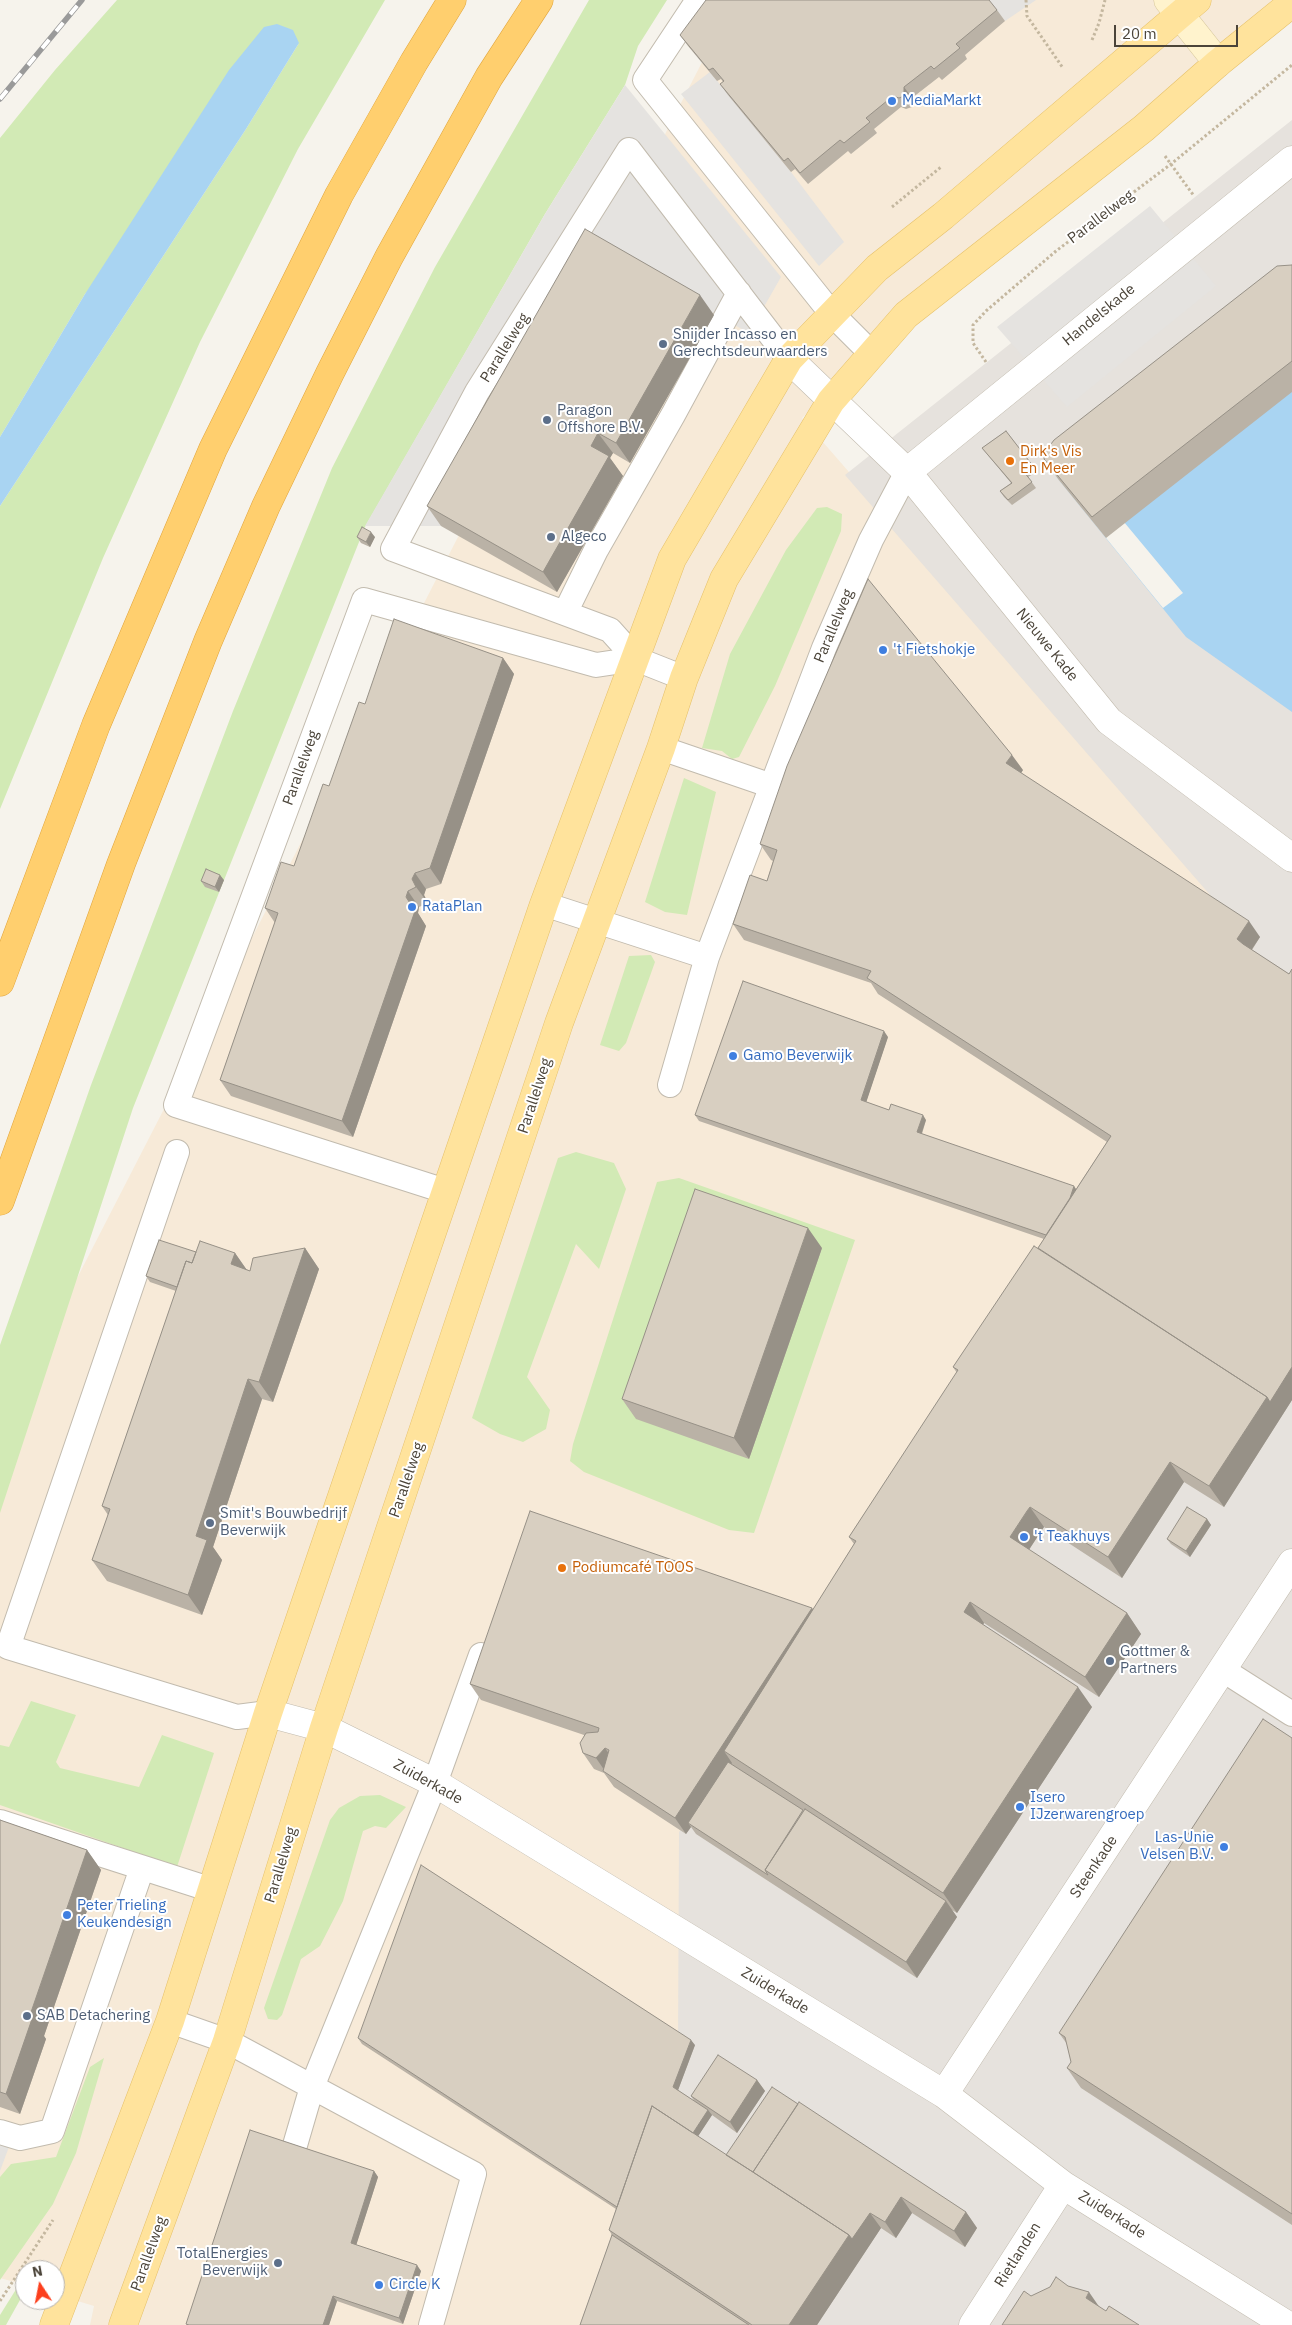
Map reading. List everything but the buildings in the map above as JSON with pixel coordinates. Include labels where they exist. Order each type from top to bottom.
[{"type":"highway","points":[[0,982],[96,726],[213,449],[339,196],[414,62],[452,0]]},
{"type":"highway","points":[[0,1201],[121,864],[208,641],[266,506],[330,373],[394,248],[489,77],[538,0]]},
{"type":"main road","name":"Parallelweg","points":[[123,2325],[227,2041],[324,1728],[559,1023],[661,748],[684,678],[724,580],[831,401],[906,316],[1144,128],[1218,63],[1292,3]]},
{"type":"main road","points":[[54,2325],[170,2022],[268,1713],[445,1191],[544,904],[672,559],[789,359],[877,268],[943,216],[1181,5],[1218,63]]},
{"type":"street","name":"Handelskade","points":[[907,472],[1292,160]]},
{"type":"street","name":"Parallelweg","points":[[789,359],[831,401]]},
{"type":"street","name":"Nieuwe Kade","points":[[831,401],[907,472],[1109,722],[1292,858]]},
{"type":"street","name":"Steenkade","points":[[944,2094],[1292,1563]]},
{"type":"street","name":"Zuiderkade","points":[[268,1713],[324,1728],[435,1783],[944,2094],[1063,2185],[1287,2325]]},
{"type":"street","name":"Rietlanden","points":[[973,2325],[1063,2185]]},
{"type":"lane","points":[[698,0],[645,80],[832,314],[872,354]]},
{"type":"lane","name":"Parallelweg","points":[[636,659],[610,630],[392,548],[478,392],[629,150],[789,359]]},
{"type":"lane","points":[[565,613],[596,550],[673,415],[739,293]]},
{"type":"lane","name":"Parallelweg","points":[[670,1084],[707,958],[824,648],[871,540],[907,472]]},
{"type":"lane","name":"Parallelweg","points":[[445,1191],[176,1105],[364,600],[596,665],[636,659]]},
{"type":"lane","points":[[636,659],[684,678]]},
{"type":"lane","points":[[661,748],[772,786]]},
{"type":"lane","points":[[544,904],[596,923],[707,958]]},
{"type":"lane","name":"Zuiderkade","points":[[177,1152],[8,1648],[237,1717],[268,1713]]},
{"type":"lane","points":[[279,2201],[312,2087],[435,1783],[488,1635]]},
{"type":"lane","points":[[1223,1670],[1292,1714]]},
{"type":"lane","points":[[0,1822],[212,1890]]},
{"type":"lane","points":[[0,2132],[20,2138],[52,2131],[142,1868]]},
{"type":"lane","points":[[170,2022],[227,2041],[474,2174],[432,2325]]},
{"type":"path","points":[[1026,0],[1027,16],[1064,69]]},
{"type":"path","points":[[1090,45],[1099,23],[1105,0]]},
{"type":"path","name":"Parallelweg","points":[[1006,391],[973,343],[973,326],[986,311],[1056,250],[1171,164],[1292,65]]},
{"type":"shaded area","points":[[734,0],[1273,0],[906,315],[802,418],[1257,941],[695,2045],[597,2325],[90,2325],[94,2306],[65,2297],[65,2260],[15,2260],[15,2282],[0,2278],[0,1428]]},
{"type":"shaded area","points":[[988,0],[1036,0],[1005,21]]},
{"type":"shaded area","points":[[710,72],[791,172],[844,242],[819,266],[681,94]]},
{"type":"shaded area","points":[[625,85],[781,277],[749,333],[599,250],[441,526],[365,526],[545,214]]},
{"type":"shaded area","points":[[1292,120],[1292,2325],[580,2325],[678,2045],[679,1832],[848,1554],[1244,934],[845,475]]},
{"type":"shaded area","points":[[1150,206],[1216,286],[1067,407],[997,327]]},
{"type":"shaded area","points":[[0,2141],[10,2144],[0,2171]]},
{"type":"green space","points":[[117,0],[385,0],[298,149],[200,342],[103,558],[0,809],[0,506],[246,129],[299,43],[85,294],[0,437],[0,138],[55,70]]},
{"type":"green space","points":[[589,0],[667,0],[638,46],[625,85],[545,214],[365,527],[133,1108],[0,1513],[0,1345],[91,1085],[233,711],[332,468],[435,267]]},
{"type":"green space","points":[[827,507],[842,514],[841,531],[775,686],[739,757],[732,759],[722,751],[702,748],[730,654],[786,550],[817,508]]},
{"type":"green space","points":[[684,778],[716,792],[687,915],[665,912],[645,902]]},
{"type":"green space","points":[[651,955],[655,962],[626,1043],[619,1051],[600,1045],[629,956]]},
{"type":"green space","points":[[576,1152],[614,1163],[626,1189],[599,1269],[576,1244],[527,1377],[550,1410],[546,1429],[523,1442],[500,1434],[472,1418],[558,1158]]},
{"type":"green space","points":[[679,1178],[855,1240],[754,1533],[729,1530],[584,1472],[570,1461],[573,1444],[657,1182]]},
{"type":"green space","points":[[31,1701],[76,1715],[56,1762],[60,1768],[139,1787],[162,1735],[214,1753],[177,1867],[0,1805],[0,1745],[9,1747]]},
{"type":"green space","points":[[380,1795],[406,1807],[386,1828],[375,1826],[363,1831],[343,1901],[320,1946],[301,1959],[282,2015],[277,2020],[268,2019],[264,2008],[330,1820],[339,1808],[360,1796]]},
{"type":"green space","points":[[104,2058],[76,2153],[53,2204],[0,2280],[0,2177],[11,2164],[56,2157],[90,2067]]},
{"type":"green space","points":[[15,2291],[15,2309],[6,2325],[0,2325],[0,2315]]},
{"type":"water","points":[[277,24],[293,30],[299,43],[246,129],[0,506],[0,437],[85,294],[229,70],[264,27]]},
{"type":"water","points":[[1292,286],[1292,712],[1186,637],[1049,468]]},
{"type":"pier","points":[[1191,360],[1119,516],[1183,593],[1163,608],[1049,468]]},
{"type":"railway","points":[[0,99],[82,0]]},
{"type":"place","name":"MediaMarkt","points":[[892,101]]},
{"type":"place","name":"Snijder Incasso en Gerechtsdeurwaarders","points":[[663,344]]},
{"type":"place","name":"Paragon Offshore B.V.","points":[[547,420]]},
{"type":"place","name":"Dirk's Vis En Meer","points":[[1010,461]]},
{"type":"place","name":"Algeco","points":[[551,537]]},
{"type":"place","name":"'t Fietshokje","points":[[883,650]]},
{"type":"place","name":"RataPlan","points":[[412,907]]},
{"type":"place","name":"Gamo Beverwijk","points":[[733,1056]]},
{"type":"place","name":"Smit's Bouwbedrijf Beverwijk","points":[[210,1523]]},
{"type":"place","name":"'t Teakhuys","points":[[1024,1537]]},
{"type":"place","name":"Podiumcafé TOOS","points":[[562,1568]]},
{"type":"place","name":"Gottmer & Partners","points":[[1110,1661]]},
{"type":"place","name":"Isero IJzerwarengroep","points":[[1020,1807]]},
{"type":"place","name":"Las-Unie Velsen B.V.","points":[[1224,1847]]},
{"type":"place","name":"Peter Trieling Keukendesign","points":[[67,1915]]},
{"type":"place","name":"SAB Detachering","points":[[27,2016]]},
{"type":"place","name":"TotalEnergies Beverwijk","points":[[278,2263]]},
{"type":"place","name":"Circle K","points":[[379,2285]]}]
